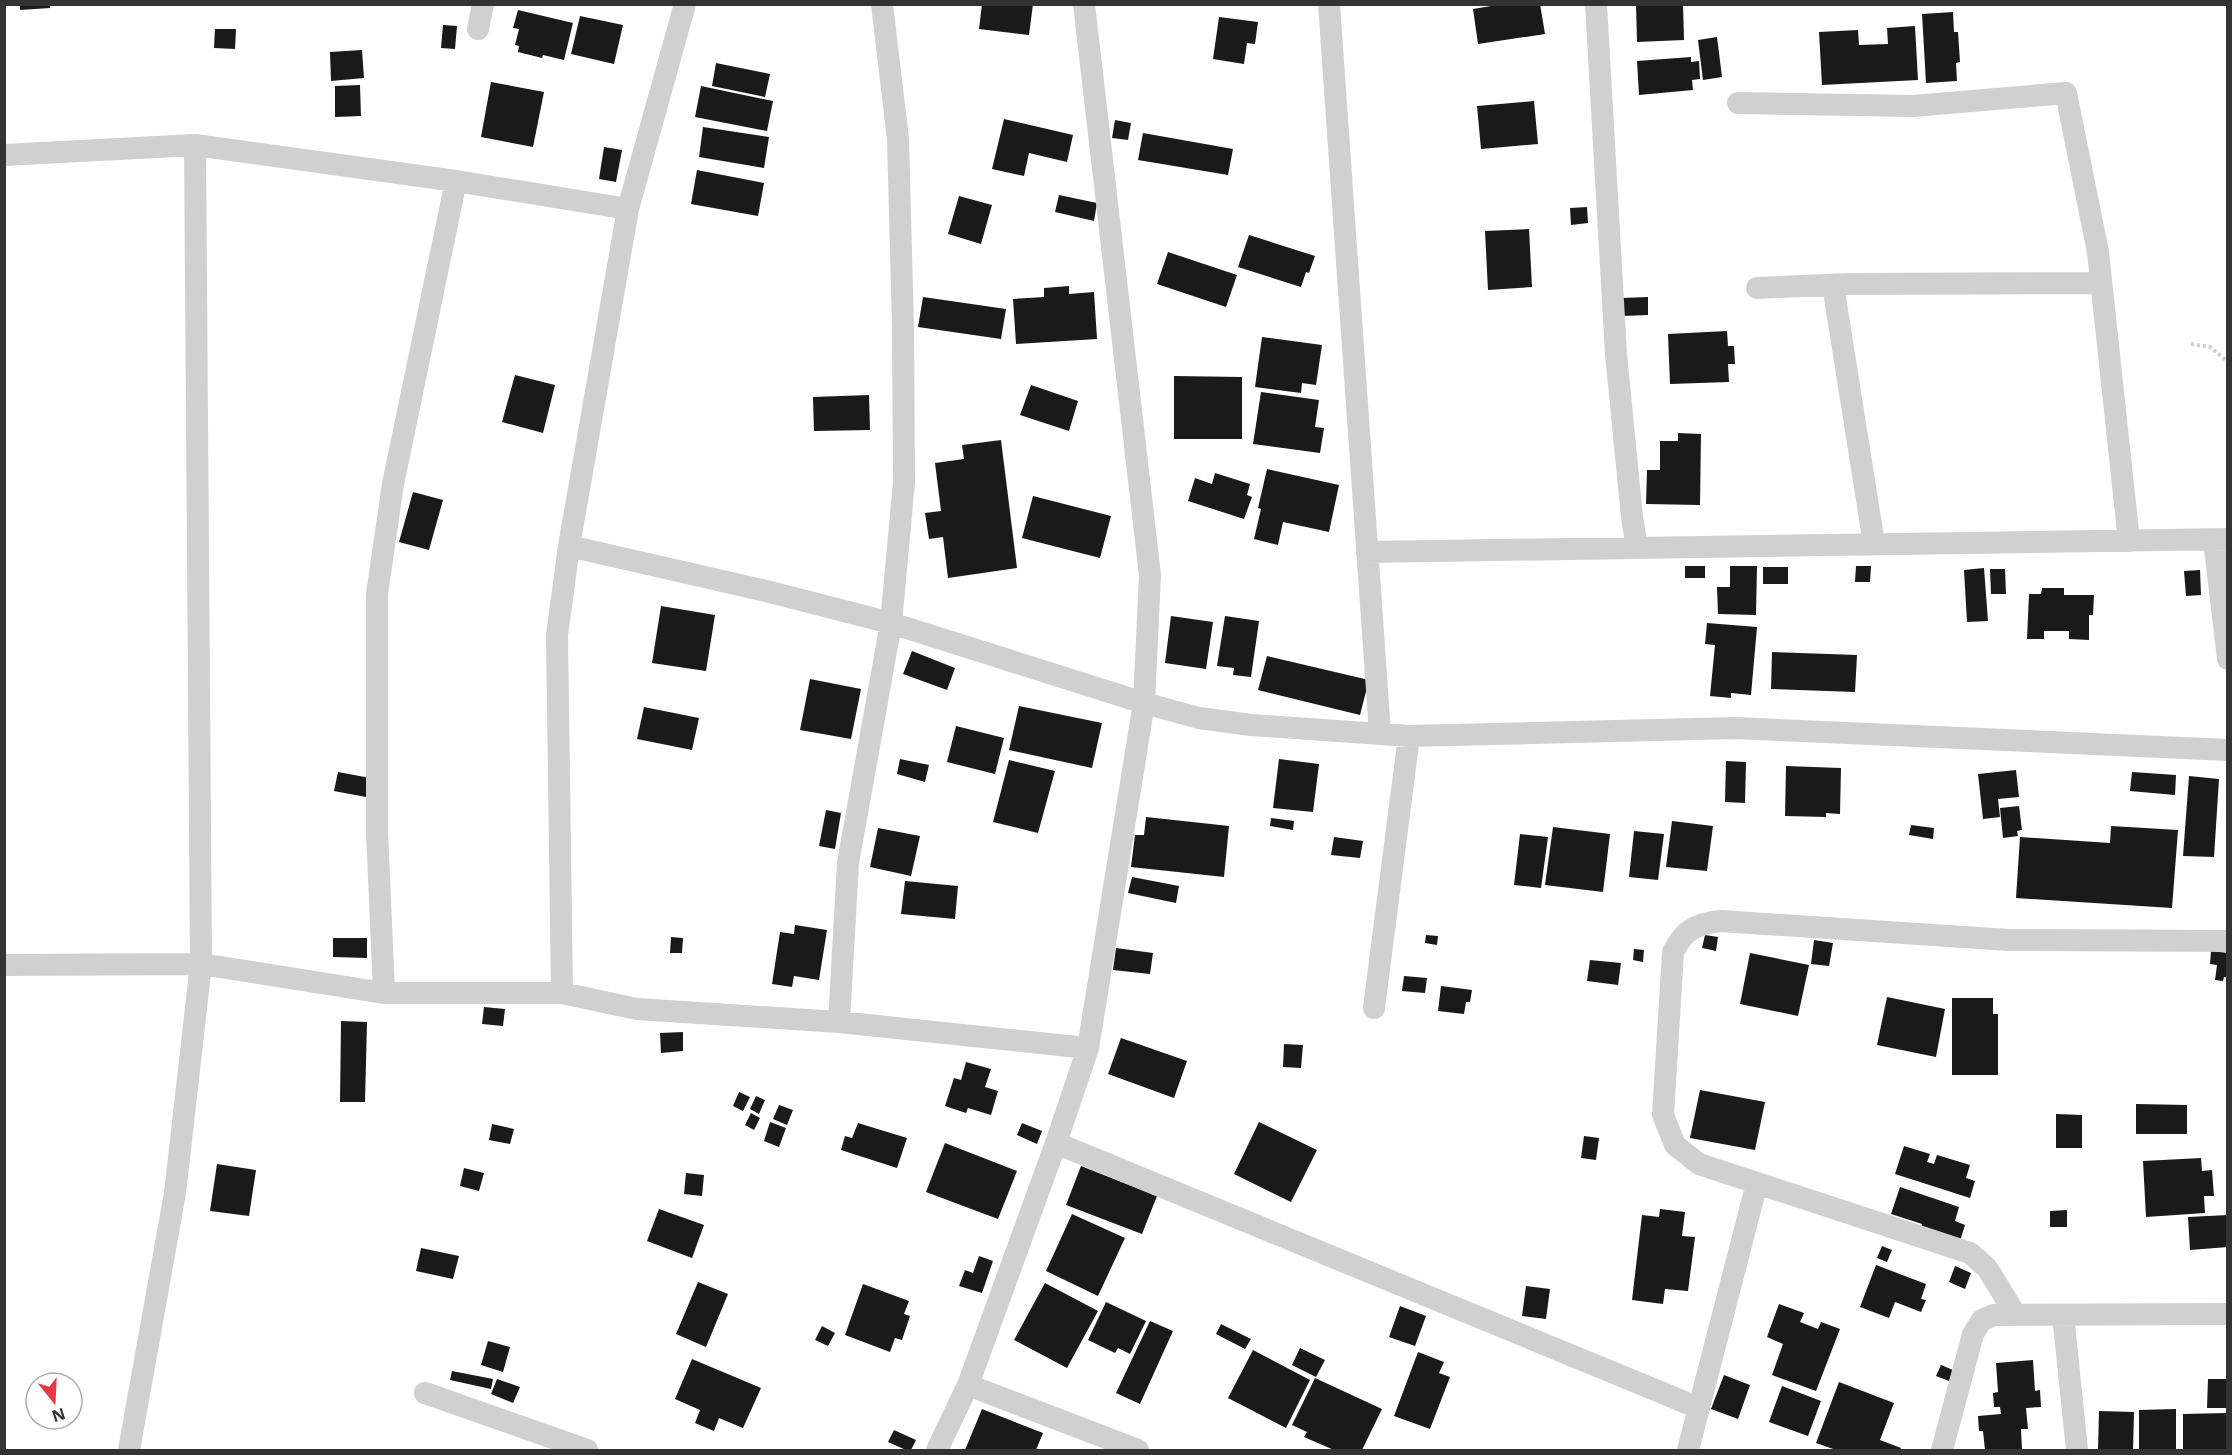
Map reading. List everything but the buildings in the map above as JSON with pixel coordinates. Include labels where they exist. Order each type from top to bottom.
[{"type":"street","points":[[478,29],[483,4]]},
{"type":"street","points":[[562,993],[557,635],[569,546],[628,209],[685,4]]},
{"type":"street","points":[[839,1022],[848,863],[891,623],[904,482],[898,139],[882,4]]},
{"type":"street","points":[[937,1450],[968,1385],[1088,1048],[1144,703],[1150,575],[1084,4]]},
{"type":"street","points":[[1329,4],[1380,733]]},
{"type":"street","points":[[1596,4],[1616,354],[1637,548]]},
{"type":"street","points":[[1738,102],[1913,106],[2066,93],[2098,252],[2129,541]]},
{"type":"street","points":[[4,155],[195,146],[456,182],[628,209]]},
{"type":"street","points":[[129,1450],[175,1193],[201,964],[195,146]]},
{"type":"street","points":[[384,993],[377,831],[377,594],[393,484],[456,182]]},
{"type":"street","points":[[1757,288],[1833,285],[2101,283]]},
{"type":"street","points":[[1833,285],[1874,544]]},
{"type":"street","points":[[1367,552],[2221,540],[2228,659]]},
{"type":"street","points":[[569,546],[766,591],[891,623],[1144,703],[1199,718],[1251,725],[1409,736],[1735,728],[2228,750]]},
{"type":"street","points":[[1374,1008],[1409,736]]},
{"type":"street","points":[[2016,1315],[1987,1268],[1970,1253],[1699,1164],[1675,1145],[1663,1115],[1673,952],[1681,937],[1701,923],[1720,921],[2009,940],[2228,941]]},
{"type":"street","points":[[4,965],[201,964],[384,993],[562,993],[637,1009],[839,1022],[1088,1048]]},
{"type":"street","points":[[1056,1143],[1699,1408]]},
{"type":"street","points":[[1688,1450],[1757,1183]]},
{"type":"street","points":[[1942,1450],[1973,1334],[1982,1320],[1994,1315],[2228,1314]]},
{"type":"street","points":[[2063,1315],[2077,1450]]},
{"type":"street","points":[[968,1385],[1138,1450]]},
{"type":"street","points":[[425,1393],[587,1450]]},
{"type":"path","points":[[2191,344],[2210,347],[2228,362]]}]
